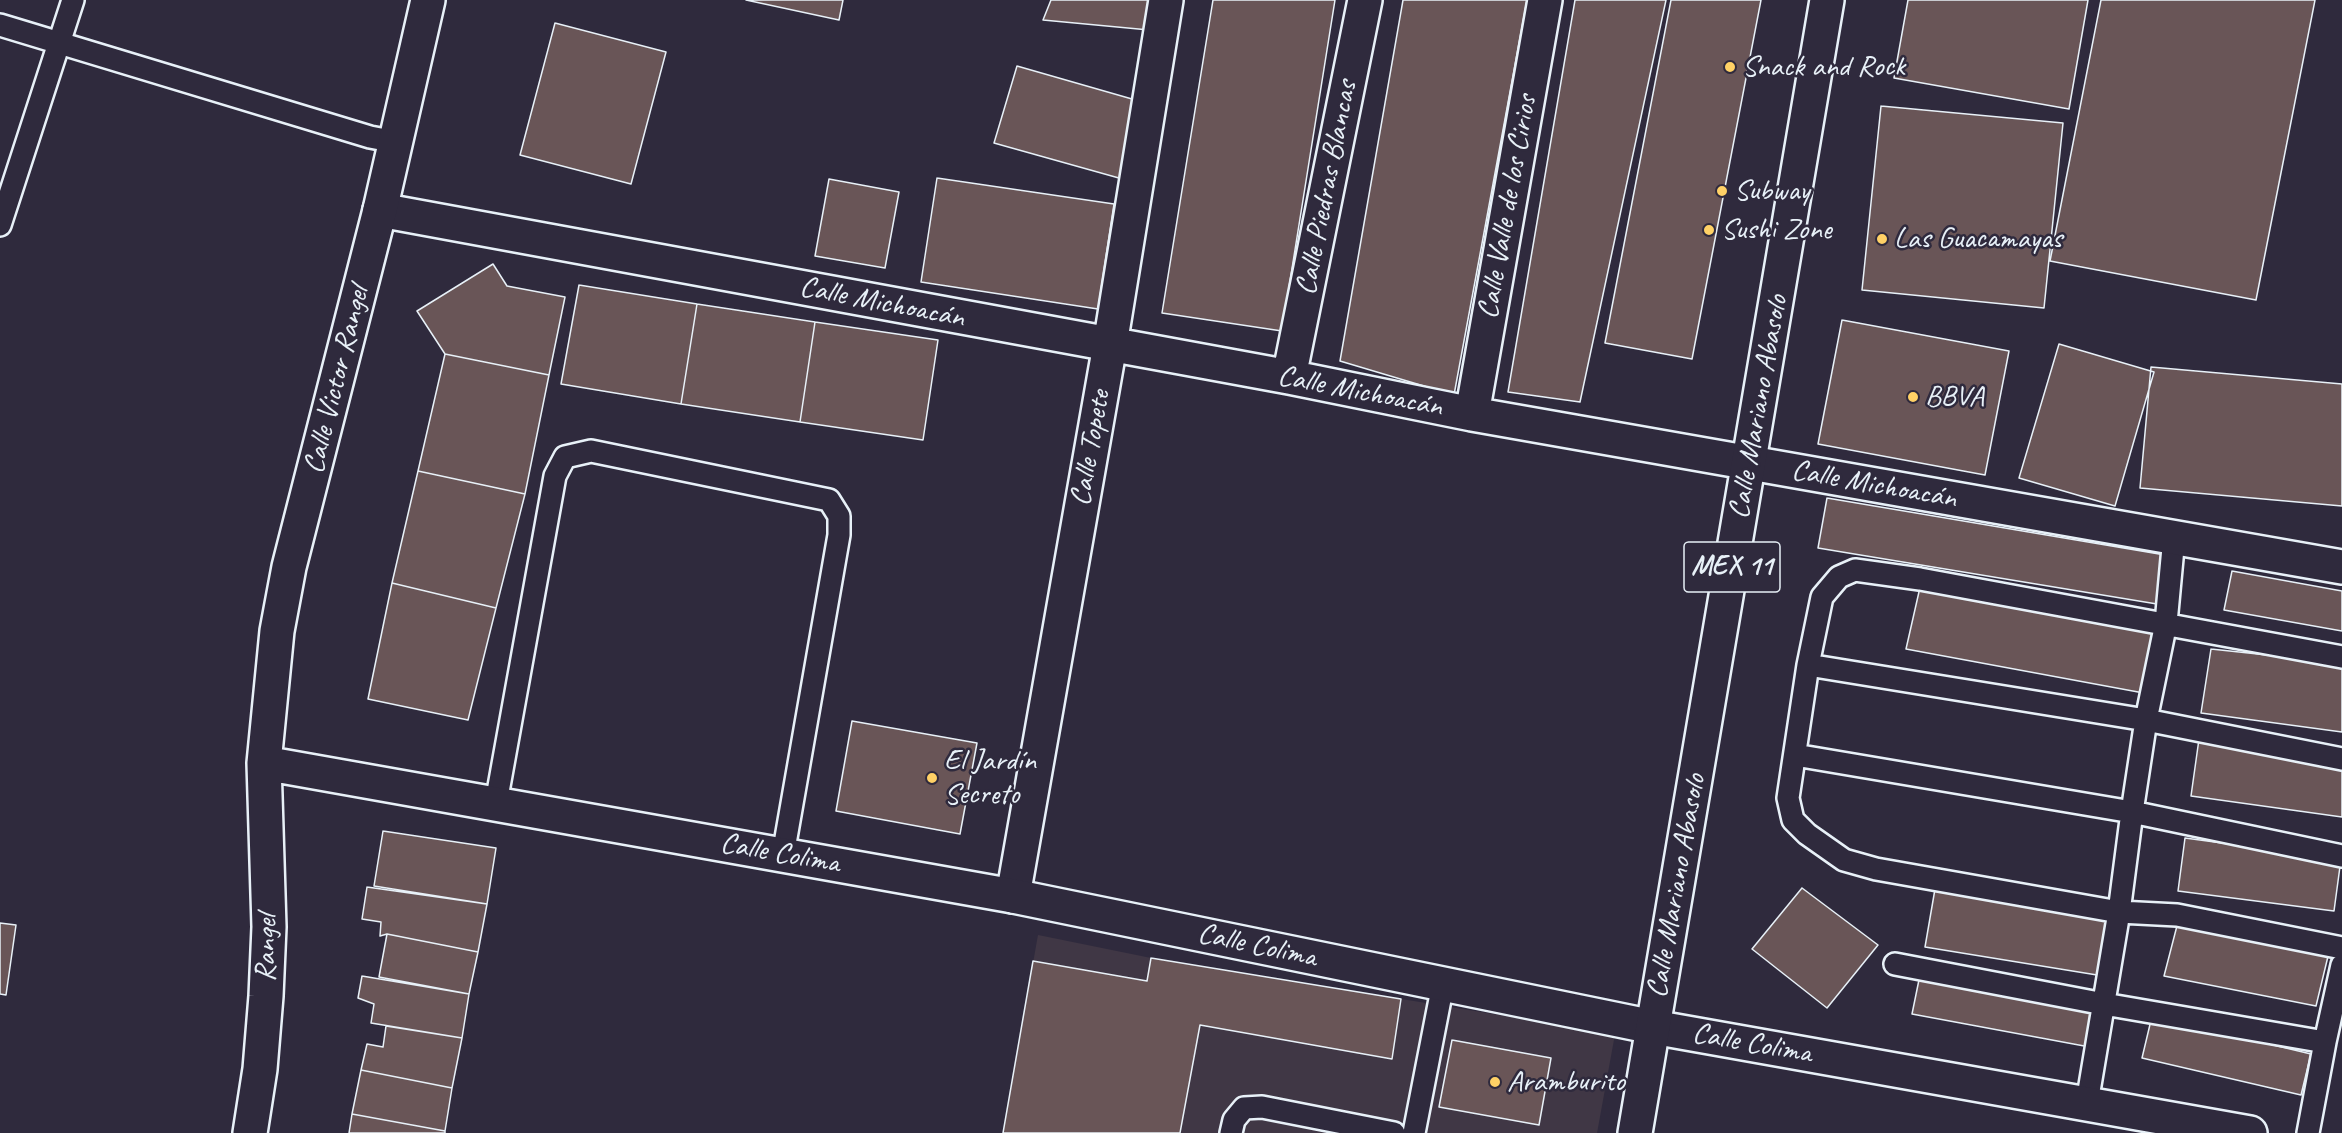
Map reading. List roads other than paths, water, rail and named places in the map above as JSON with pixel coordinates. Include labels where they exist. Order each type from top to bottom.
[{"type":"street","name":"Calle Victor Rangel","points":[[264,763],[277,631],[289,567],[380,210],[428,0]]},
{"type":"street","name":"Calle Topete","points":[[1013,896],[1110,345],[1166,0]]},
{"type":"street","name":"Calle Piedras Blancas","points":[[1289,377],[1365,0]]},
{"type":"street","name":"Calle Valle de los Cirios","points":[[1472,414],[1545,0]]},
{"type":"street","name":"Calle Mariano Abasolo","points":[[1635,1133],[1827,0]]},
{"type":"street","name":"Calle Michoacán","points":[[380,210],[1289,377],[1472,414],[2342,567]]},
{"type":"street","name":"Calle Colima","points":[[264,763],[1013,896],[1653,1027],[2250,1133]]},
{"type":"street","name":"Rangel","points":[[250,1133],[260,1069],[268,939],[264,763]]},
{"type":"lane","points":[[0,225],[73,0]]},
{"type":"lane","points":[[0,25],[359,134],[396,142]]},
{"type":"lane","points":[[496,803],[555,476],[565,457],[591,451],[829,500],[839,516],[839,535],[783,855]]},
{"type":"lane","points":[[2087,1103],[2119,912],[2146,720],[2166,623],[2174,537]]},
{"type":"lane","points":[[2342,657],[1920,579],[1855,570],[1839,577],[1822,597],[1808,665],[1788,798],[1793,820],[1807,834],[1844,860],[1876,869],[2119,912],[2177,915],[2342,948]]},
{"type":"lane","points":[[1808,665],[2146,720],[2342,759]]},
{"type":"lane","points":[[1795,755],[2132,813],[2342,856]]},
{"type":"lane","points":[[1895,964],[2104,1004],[2325,1042]]},
{"type":"lane","points":[[2308,1133],[2342,965]]},
{"type":"lane","points":[[1414,1133],[1443,984]]},
{"type":"lane","points":[[1231,1133],[1234,1120],[1244,1108],[1253,1107],[1394,1133]]},
{"type":"place","name":"Snack and Rock","points":[[1730,67]]},
{"type":"place","name":"Subway","points":[[1722,191]]},
{"type":"place","name":"Sushi Zone","points":[[1709,230]]},
{"type":"place","name":"Las Guacamayas","points":[[1882,239]]},
{"type":"place","name":"BBVA","points":[[1913,397]]},
{"type":"place","name":"El Jardín Secreto","points":[[932,778]]},
{"type":"place","name":"Aramburito","points":[[1495,1082]]}]
